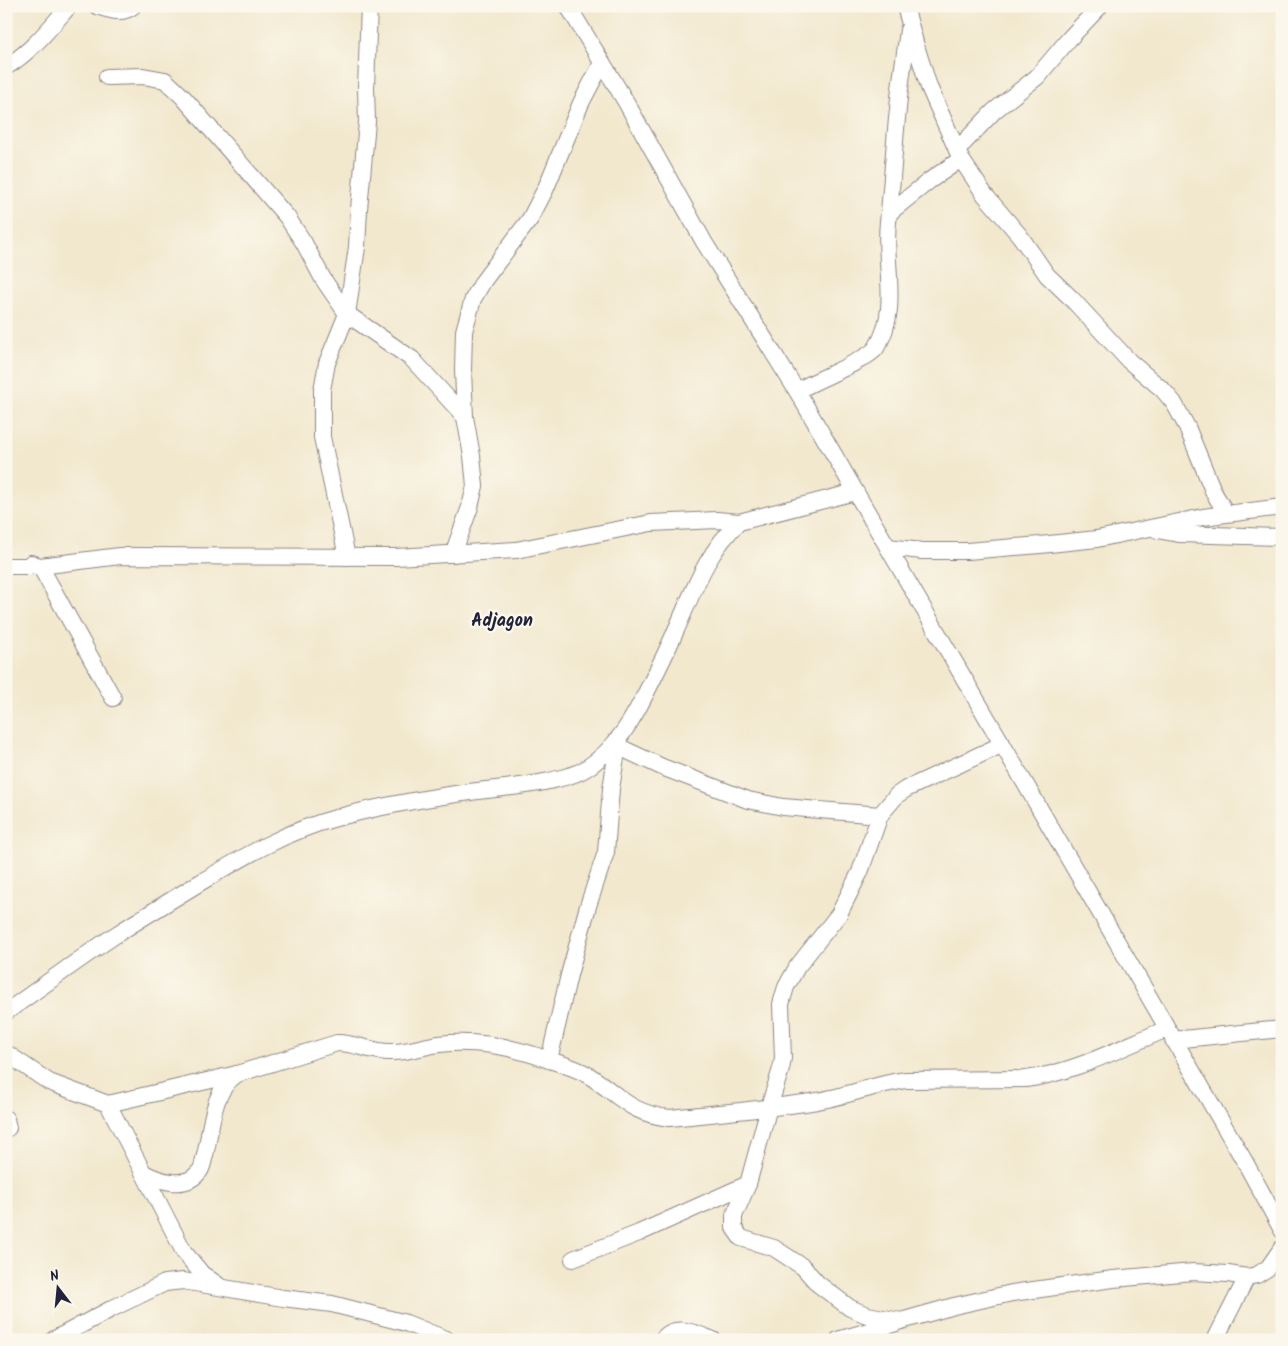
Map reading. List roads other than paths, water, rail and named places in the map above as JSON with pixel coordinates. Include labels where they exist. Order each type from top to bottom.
[{"type":"street","points":[[6,67],[22,57],[46,34],[69,6]]},
{"type":"street","points":[[97,6],[118,11],[125,11],[134,6]]},
{"type":"street","points":[[347,558],[322,437],[322,390],[327,363],[347,314],[357,247],[367,122],[366,88],[369,6]]},
{"type":"street","points":[[568,6],[704,242],[797,391],[856,492],[1245,1162],[1282,1230]]},
{"type":"street","points":[[889,213],[959,154],[994,111],[1037,77],[1100,6]]},
{"type":"street","points":[[797,391],[865,357],[876,348],[883,334],[889,312],[890,291],[887,240],[897,111],[909,12]]},
{"type":"street","points":[[909,12],[929,86],[959,154],[985,195],[1020,236],[1047,275],[1072,298],[1129,361],[1163,390],[1174,403],[1187,427],[1214,492],[1226,514]]},
{"type":"street","points":[[453,554],[470,507],[475,486],[474,463],[465,417],[464,331],[473,299],[484,280],[530,219],[546,188],[581,103],[602,63]]},
{"type":"street","points":[[107,77],[143,76],[166,80],[287,217],[304,243],[323,279],[347,314],[412,359],[465,417]]},
{"type":"street","points":[[6,566],[40,566],[120,556],[347,558],[516,550],[650,524],[717,520],[739,522],[856,492]]},
{"type":"street","points":[[888,547],[922,551],[967,551],[1097,539],[1182,521],[1282,507]]},
{"type":"street","points":[[6,1012],[117,934],[243,857],[289,833],[336,818],[389,806],[457,794],[507,789],[570,776],[584,770],[618,742],[643,700],[676,631],[697,581],[712,553],[723,538],[739,522]]},
{"type":"street","points":[[1149,529],[1179,534],[1282,537]]},
{"type":"street","points":[[6,555],[40,566],[114,698]]},
{"type":"street","points":[[618,742],[662,766],[748,800],[783,806],[880,815]]},
{"type":"street","points":[[549,1060],[569,975],[588,906],[606,852],[611,789],[618,742]]},
{"type":"street","points":[[902,1321],[867,1315],[850,1308],[818,1284],[803,1267],[774,1248],[741,1238],[734,1228],[734,1216],[748,1184],[783,1058],[781,1004],[786,987],[797,967],[839,914],[860,872],[880,815],[897,795],[906,789],[1002,745]]},
{"type":"street","points":[[6,1053],[49,1082],[108,1104],[237,1074],[337,1043],[350,1043],[389,1052],[400,1052],[440,1044],[478,1043],[528,1052],[569,1066],[587,1075],[636,1109],[651,1116],[669,1118],[818,1101],[846,1095],[887,1082],[906,1080],[1026,1080],[1072,1068],[1170,1035],[1282,1029]]},
{"type":"street","points":[[144,1173],[162,1181],[176,1182],[188,1180],[198,1174],[206,1151],[218,1101],[228,1080],[237,1074]]},
{"type":"street","points":[[108,1104],[184,1252],[202,1274],[220,1287]]},
{"type":"street","points":[[573,1259],[748,1184]]},
{"type":"street","points":[[838,1340],[954,1306],[1012,1293],[1114,1279],[1192,1272],[1228,1274],[1247,1278],[1268,1268],[1282,1248]]},
{"type":"street","points":[[1215,1340],[1247,1278]]},
{"type":"street","points":[[53,1340],[165,1283],[183,1281],[282,1298],[332,1304],[406,1323],[448,1340]]},
{"type":"street","points":[[662,1340],[666,1335],[682,1330],[713,1340]]},
{"type":"district","name":"Adjagon","points":[[502,621]]}]
